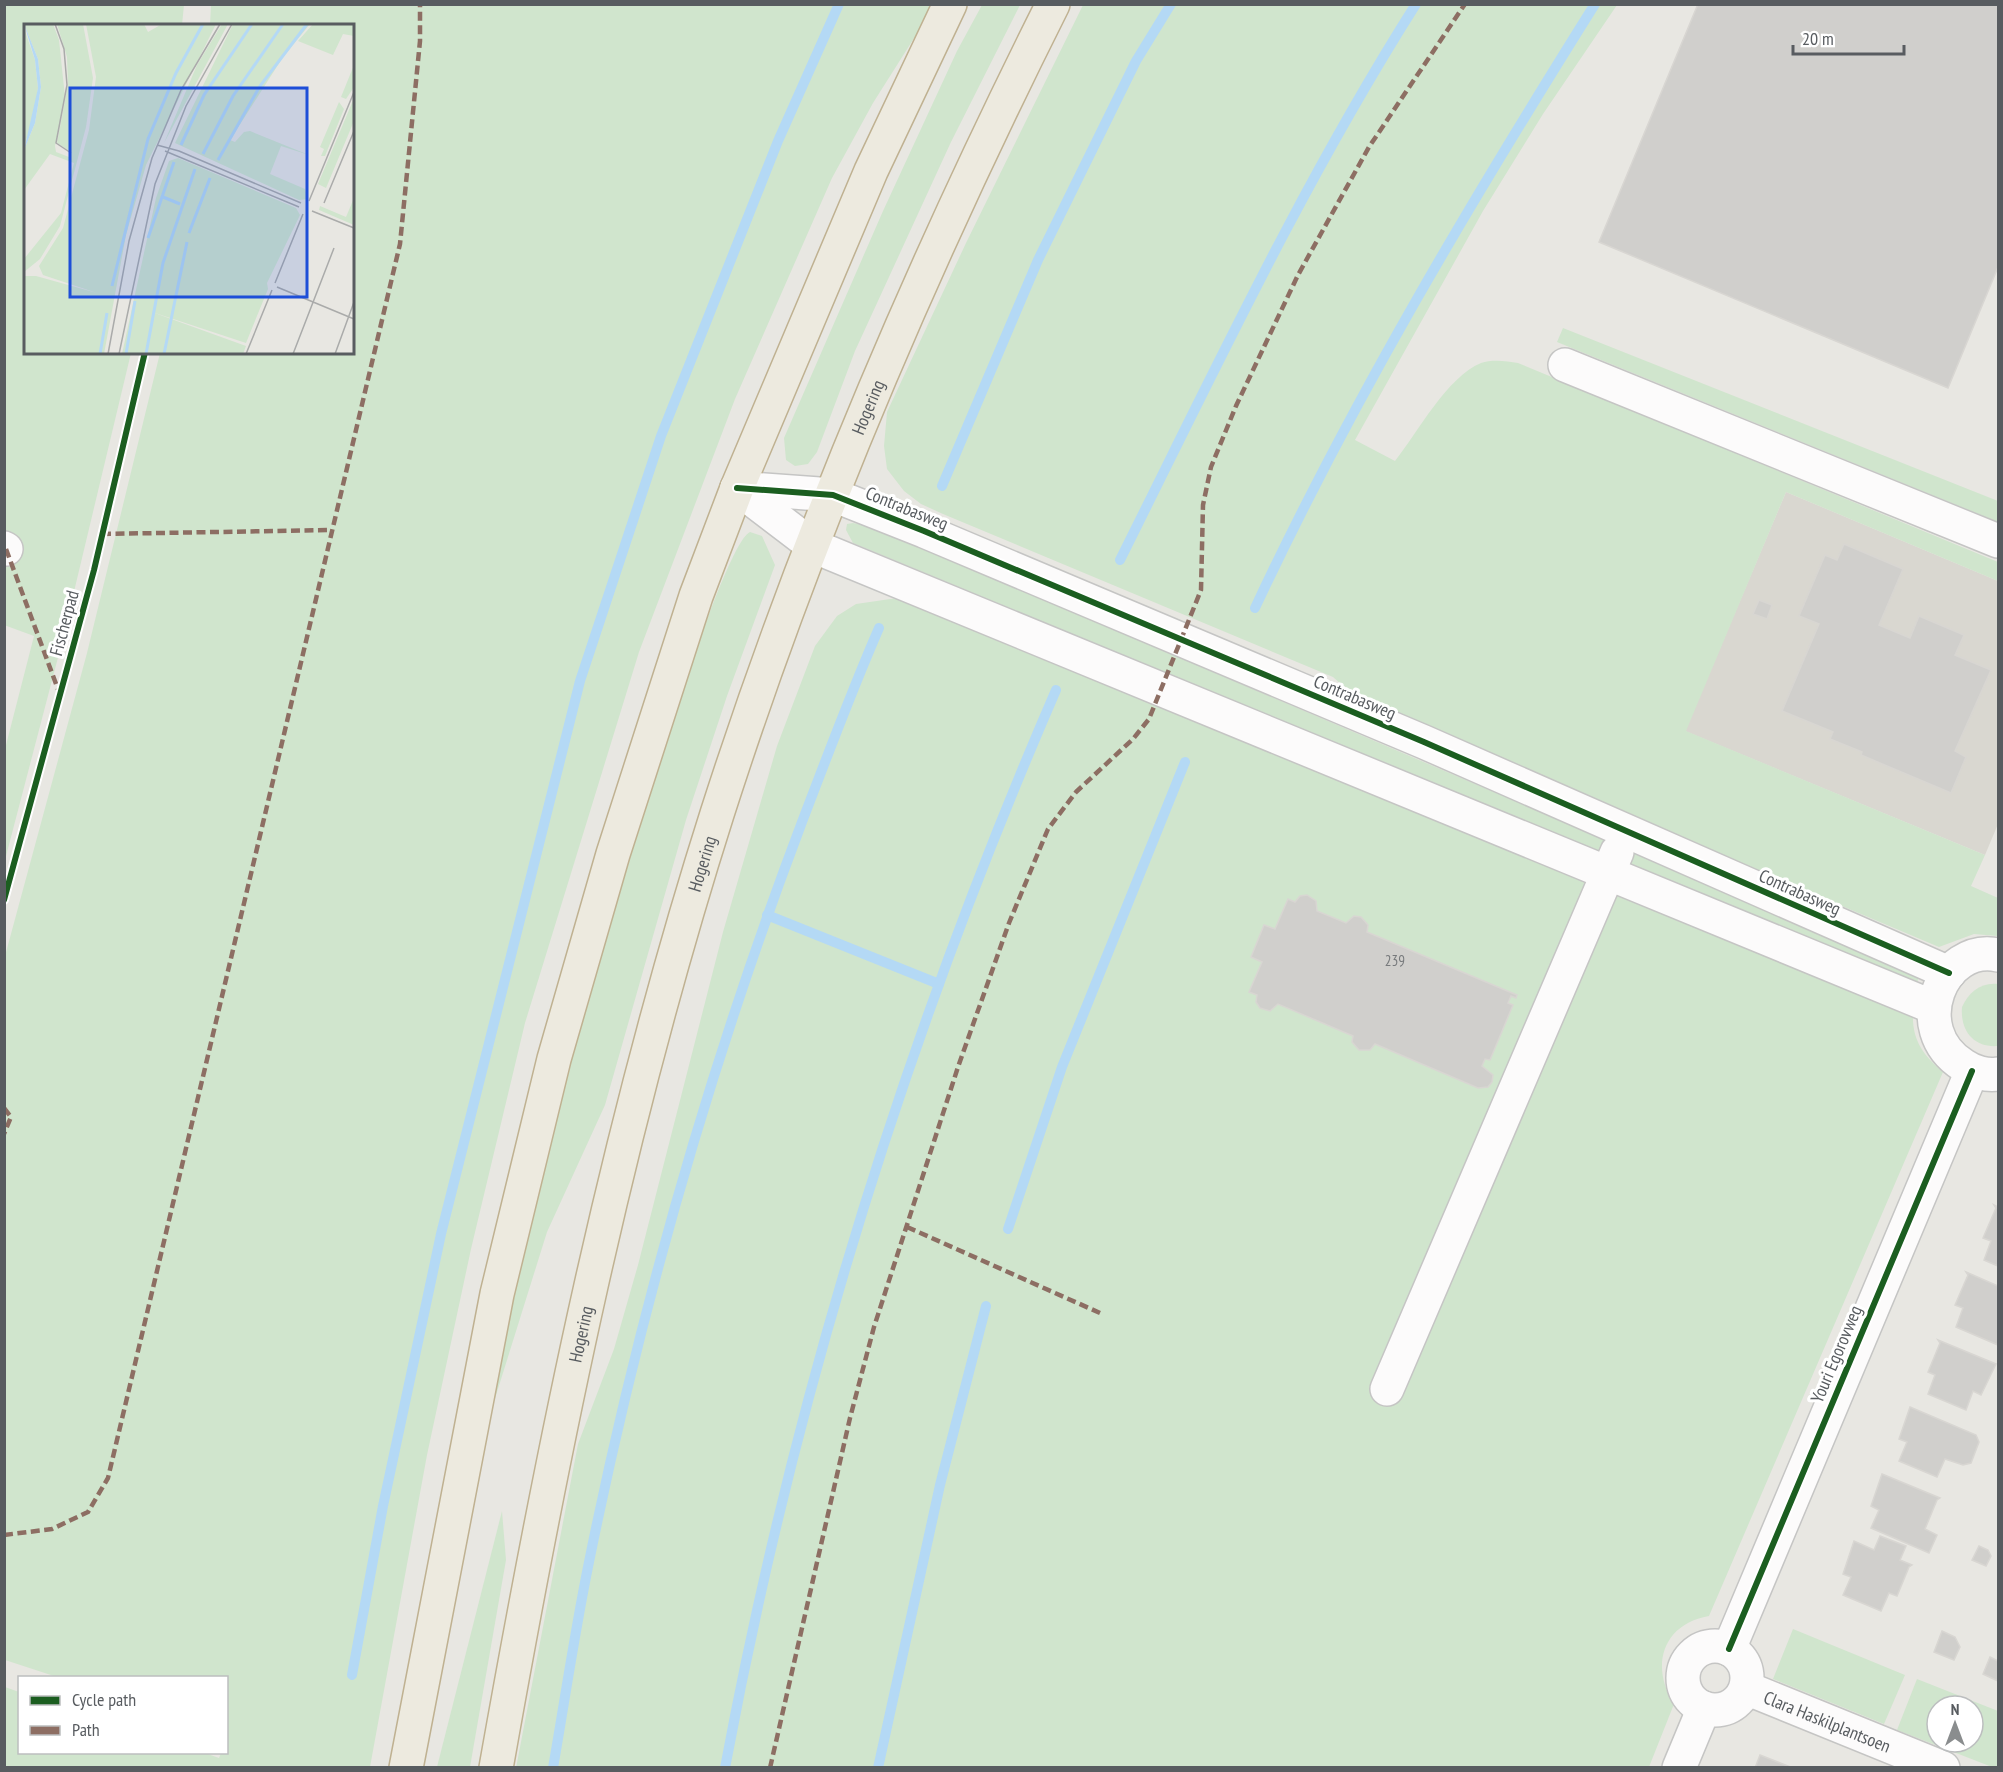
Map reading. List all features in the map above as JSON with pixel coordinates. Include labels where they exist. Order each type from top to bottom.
[{"type":"highway","points":[[406,1767],[497,1294],[554,1059],[658,710],[696,596],[737,488],[871,171],[950,4]]},
{"type":"highway","name":"Hogering","points":[[496,1767],[526,1597],[597,1258],[641,1077],[718,813],[813,546],[896,339],[980,150],[1053,4]]},
{"type":"street","points":[[1565,365],[1998,541]]},
{"type":"street","name":"Contrabasweg","points":[[737,488],[833,495],[1010,567],[1625,831],[1949,974]]},
{"type":"street","points":[[737,488],[813,546],[1933,1007]]},
{"type":"street","points":[[1387,1389],[1625,831]]},
{"type":"street","points":[[1985,1072],[1950,1057],[1936,1033],[1933,1007],[1939,989],[1949,974],[1969,959],[1998,955]]},
{"type":"street","name":"Youri Egorovweg","points":[[1729,1649],[1985,1072]]},
{"type":"street","points":[[1707,1646],[1729,1649],[1739,1657],[1746,1668],[1746,1688],[1739,1699],[1729,1707],[1717,1710],[1704,1708],[1687,1694],[1682,1680],[1685,1665],[1693,1653],[1707,1646]]},
{"type":"street","name":"Clara Haskilplantsoen","points":[[1746,1688],[1943,1767]]},
{"type":"street","points":[[1679,1767],[1704,1708]]},
{"type":"shaded area","points":[[1786,492],[1998,581],[1998,824],[1985,855],[1685,731]]},
{"type":"green space","points":[[5,5],[184,5],[182,24],[24,24],[24,354],[131,354],[61,646],[5,860],[5,749],[34,636],[4,625]]},
{"type":"green space","points":[[211,5],[935,5],[873,103],[832,178],[735,399],[639,652],[525,1023],[471,1249],[427,1455],[370,1767],[5,1767],[5,1687],[18,1692],[18,1754],[208,1754],[219,1758],[221,1754],[228,1754],[228,1676],[54,1676],[5,1660],[5,956],[87,653],[160,354],[354,354],[354,24],[210,24]]},
{"type":"green space","points":[[982,5],[1020,5],[951,142],[855,351],[817,452],[808,464],[795,466],[786,460],[784,438],[883,211],[957,51]]},
{"type":"green space","points":[[1083,5],[1617,5],[1543,114],[1483,211],[1355,440],[1395,461],[1434,406],[1456,380],[1468,370],[1490,361],[1518,363],[1998,562],[1998,581],[1786,492],[1686,731],[1985,855],[1971,886],[1998,898],[1998,936],[1974,934],[1939,947],[1362,703],[1333,677],[943,514],[921,504],[904,491],[887,469],[884,446],[887,412],[966,243]]},
{"type":"green space","points":[[1563,328],[1998,501],[1998,522],[1557,342]]},
{"type":"green space","points":[[853,523],[876,528],[1920,974],[1916,986],[853,543],[846,530],[847,524]]},
{"type":"green space","points":[[750,532],[762,536],[775,565],[727,696],[686,820],[605,1105],[547,1232],[482,1440],[542,1162],[613,909],[644,807],[706,621],[732,559]]},
{"type":"green space","points":[[911,596],[1913,1014],[1914,1032],[1920,1046],[1943,1072],[1709,1616],[1680,1628],[1665,1649],[1662,1662],[1663,1676],[1674,1704],[1649,1767],[516,1768],[578,1444],[614,1349],[638,1265],[723,932],[777,746],[815,646],[837,616],[856,604]]},
{"type":"green space","points":[[1998,984],[1998,1046],[1989,1046],[1970,1036],[1963,1023],[1962,1007],[1976,989],[1981,986]]},
{"type":"green space","points":[[502,1511],[506,1560],[470,1767],[437,1767]]},
{"type":"green space","points":[[1793,1629],[1905,1675],[1884,1724],[1773,1679]]},
{"type":"green space","points":[[1917,1679],[1955,1694],[1925,1694],[1925,1741],[1897,1730]]},
{"type":"green space","points":[[1985,1706],[1998,1711],[1998,1767],[1992,1767],[1959,1754],[1985,1754]]},
{"type":"building","points":[[1698,4],[1998,4],[1998,267],[1948,388],[1599,242]]},
{"type":"building","points":[[1844,544],[1903,569],[1879,625],[1910,638],[1919,616],[1964,635],[1955,655],[1991,670],[1955,751],[1966,757],[1951,793],[1861,755],[1862,752],[1830,739],[1833,732],[1782,711],[1819,624],[1799,616],[1825,555],[1837,560]]},
{"type":"building","points":[[1759,600],[1772,605],[1767,619],[1753,614]]},
{"type":"building","points":[[1307,895],[1316,901],[1317,911],[1346,923],[1354,916],[1361,917],[1368,925],[1367,932],[1517,995],[1516,998],[1511,996],[1508,1003],[1513,1005],[1490,1060],[1485,1059],[1482,1066],[1493,1075],[1488,1087],[1478,1088],[1375,1044],[1370,1050],[1359,1050],[1352,1042],[1353,1036],[1278,1004],[1270,1011],[1260,1008],[1256,1002],[1257,995],[1249,992],[1262,962],[1251,957],[1264,925],[1275,929],[1288,899],[1295,902],[1300,896]]},
{"type":"building","points":[[1994,1205],[1998,1207],[1998,1266],[1984,1260],[1991,1241],[1983,1238],[1996,1208]]},
{"type":"building","points":[[1966,1272],[1998,1286],[1998,1345],[1956,1327],[1963,1308],[1955,1305],[1968,1275]]},
{"type":"building","points":[[1938,1340],[1996,1364],[1981,1395],[1973,1391],[1966,1410],[1928,1394],[1935,1375],[1928,1372],[1940,1343]]},
{"type":"building","points":[[1910,1407],[1976,1435],[1979,1442],[1971,1463],[1963,1465],[1945,1459],[1937,1477],[1899,1461],[1907,1442],[1899,1439]]},
{"type":"building","points":[[1882,1474],[1940,1498],[1937,1500],[1925,1529],[1937,1535],[1929,1553],[1871,1528],[1879,1510],[1871,1506]]},
{"type":"building","points":[[1880,1536],[1906,1546],[1900,1560],[1912,1565],[1909,1567],[1897,1596],[1889,1593],[1881,1611],[1843,1595],[1851,1577],[1843,1574],[1854,1541],[1874,1550]]},
{"type":"building","points":[[1979,1546],[1988,1550],[1991,1556],[1986,1566],[1972,1560]]},
{"type":"building","points":[[1942,1631],[1955,1637],[1960,1647],[1954,1660],[1934,1652]]},
{"type":"building","points":[[1990,1657],[1998,1661],[1998,1681],[1983,1674]]},
{"type":"building","points":[[1760,1755],[1793,1768],[1755,1768]]},
{"type":"waterway","points":[[352,1675],[383,1506],[441,1234],[580,681],[661,436],[778,141],[839,4]]},
{"type":"waterway","points":[[942,486],[1038,260],[1136,61],[1171,4]]},
{"type":"waterway","points":[[1120,560],[1297,209],[1375,71],[1416,4]]},
{"type":"waterway","points":[[1255,608],[1332,453],[1373,377],[1459,226],[1595,4]]},
{"type":"waterway","points":[[553,1768],[584,1588],[609,1468],[680,1188],[708,1095],[769,912],[839,725],[879,628]]},
{"type":"waterway","points":[[725,1768],[753,1629],[785,1492],[860,1220],[951,952],[1056,690]]},
{"type":"waterway","points":[[1008,1229],[1062,1067],[1185,762]]},
{"type":"waterway","points":[[767,915],[939,984]]},
{"type":"waterway","points":[[878,1768],[940,1485],[986,1306]]},
{"type":"marked path","points":[[4,1535],[52,1529],[88,1512],[108,1478],[400,244],[420,41],[420,4]]},
{"type":"marked path","points":[[770,1768],[850,1418],[874,1327],[958,1067],[1009,923],[1048,829],[1076,792],[1133,739],[1149,719],[1201,590],[1203,505],[1211,467],[1236,406],[1298,275],[1369,147],[1465,4]]},
{"type":"marked path","points":[[102,534],[331,530]]},
{"type":"marked path","points":[[6,549],[59,692]]},
{"type":"marked path","points":[[4,1108],[11,1117],[4,1134]]},
{"type":"marked path","points":[[907,1227],[1100,1313]]},
{"type":"cycle path","name":"Fischerpad","points":[[4,900],[94,570],[145,354]]},
{"type":"cycle path","points":[[737,488],[833,495],[924,531],[1424,742],[1949,973]]},
{"type":"cycle path","points":[[1729,1649],[1972,1071]]}]
